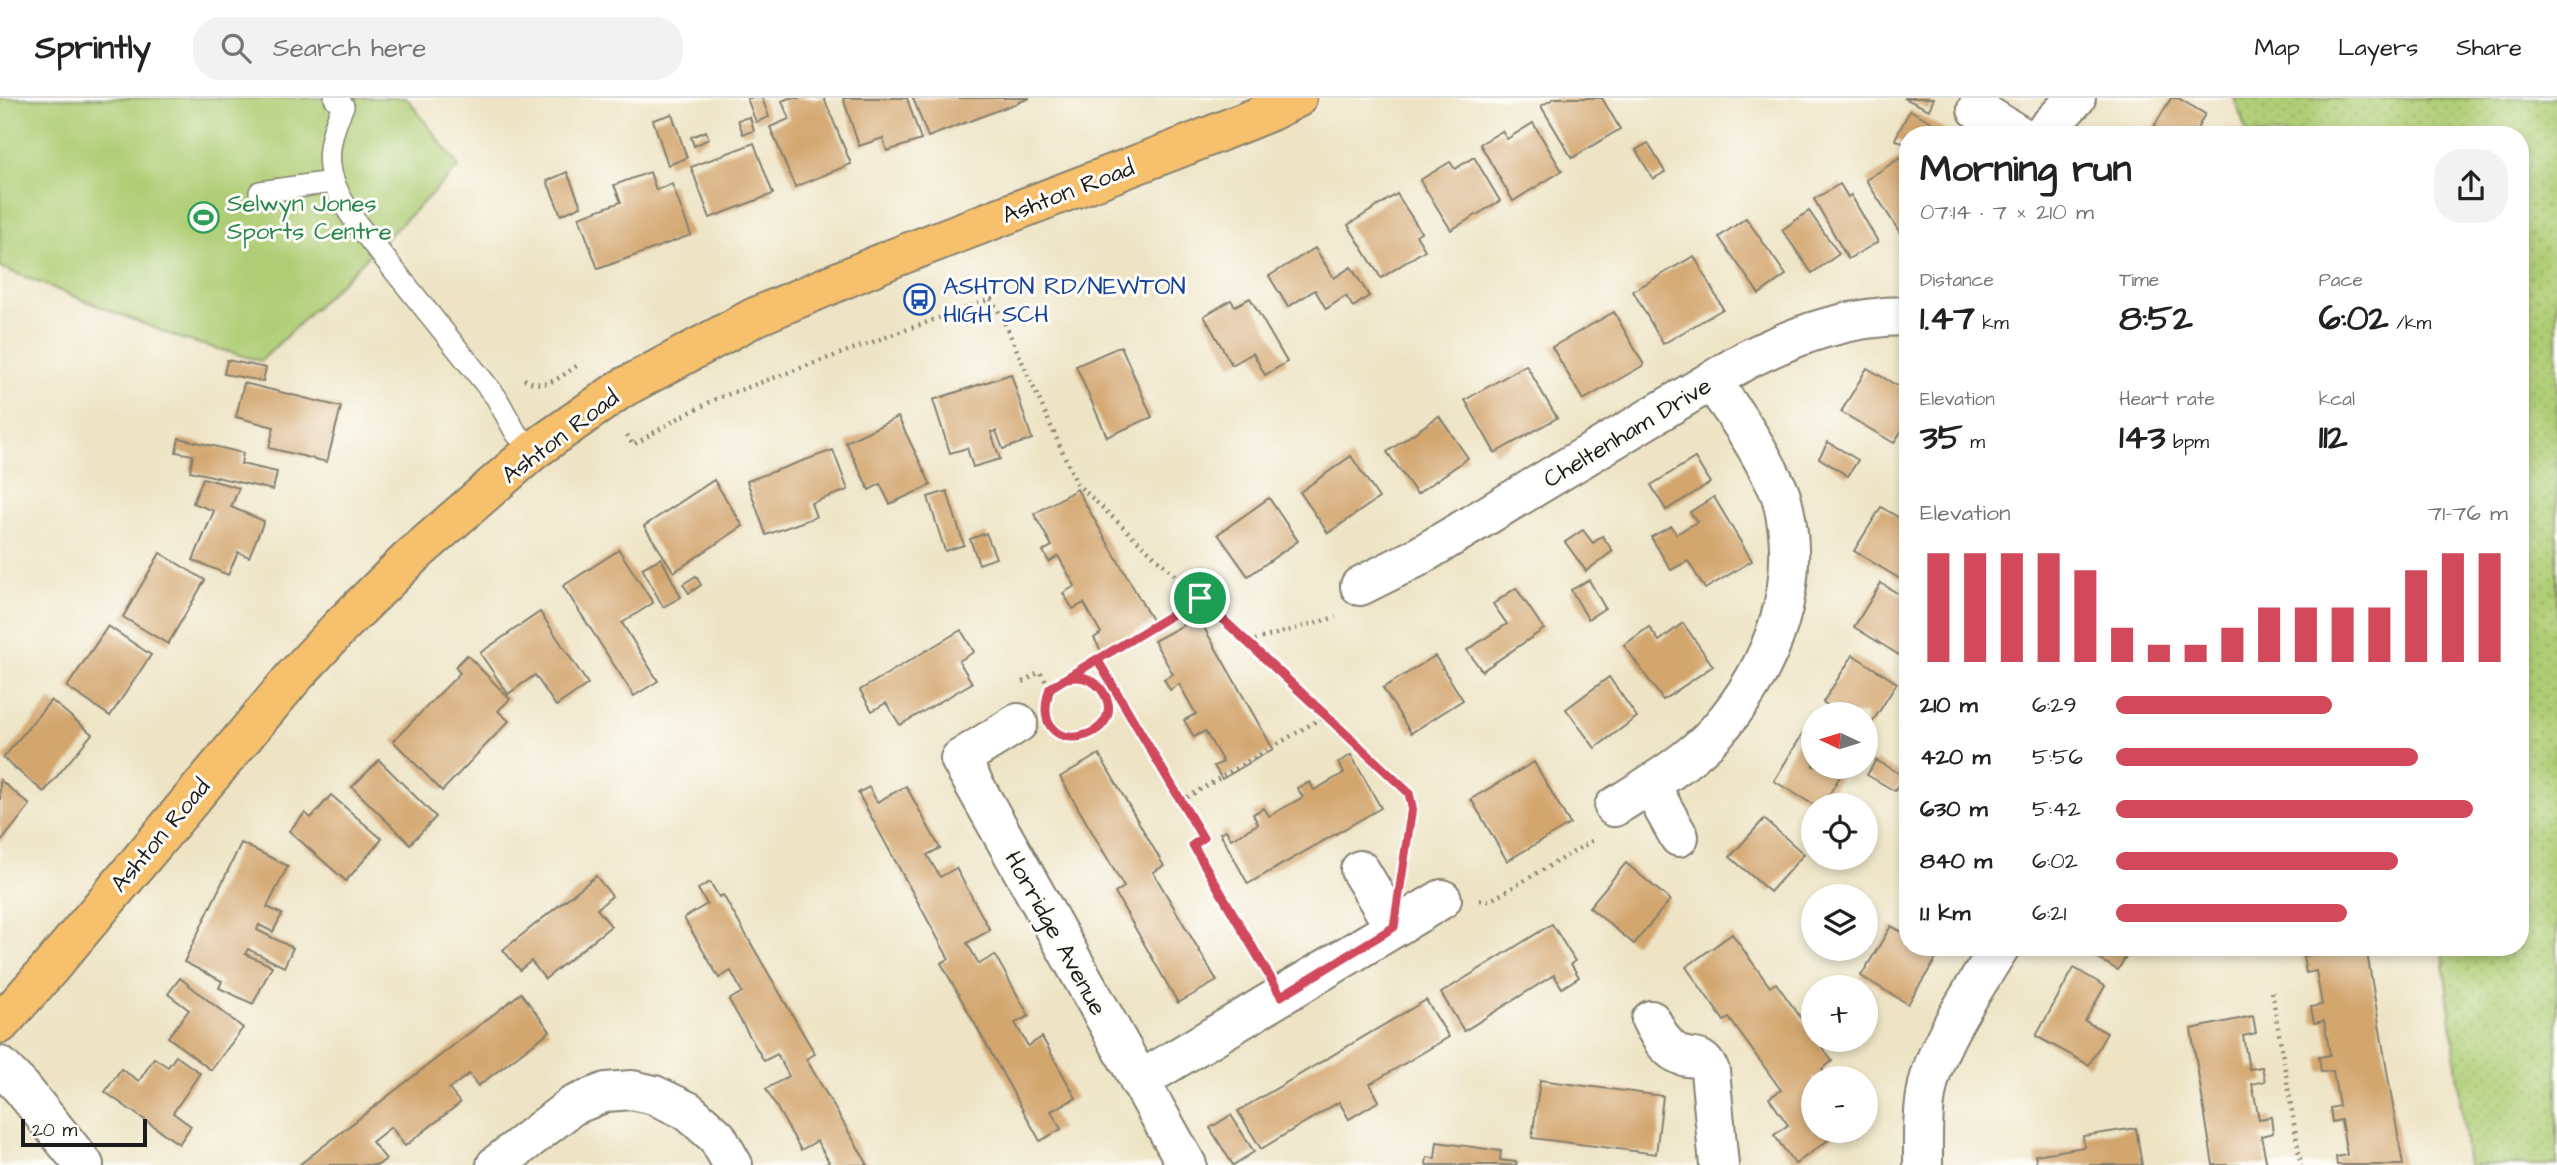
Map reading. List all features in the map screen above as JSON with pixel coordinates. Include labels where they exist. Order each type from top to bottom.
[{"type":"main road","name":"Ashton Road","points":[[0,1024],[292,679],[340,627],[410,558],[534,450],[621,389],[755,317],[891,259],[1269,113],[1297,98]]},
{"type":"street","points":[[2049,126],[2076,98]]},
{"type":"street","points":[[1977,109],[2004,126]]},
{"type":"street","name":"Cheltenham Drive","points":[[1360,586],[1416,558],[1775,345],[1847,321],[1899,317]]},
{"type":"street","points":[[1614,807],[1650,785],[1716,732],[1752,684],[1769,653],[1783,618],[1788,535],[1782,497],[1740,420],[1711,382]]},
{"type":"street","name":"Horridge Avenue","points":[[1018,723],[960,759],[1187,1165]]},
{"type":"street","points":[[1650,785],[1679,837]]},
{"type":"street","points":[[1360,870],[1394,927]]},
{"type":"street","points":[[1139,1081],[1442,899]]},
{"type":"street","points":[[1923,1165],[1923,1112],[1928,1083],[1959,1016],[1995,956]]},
{"type":"street","points":[[1651,1020],[1666,1046],[1680,1056],[1699,1057],[1710,1071],[1719,1165]]},
{"type":"street","points":[[0,1066],[84,1165]]},
{"type":"street","points":[[496,1165],[572,1106],[606,1092],[632,1090],[654,1095],[688,1111],[717,1137],[733,1165]]},
{"type":"lane","points":[[342,101],[329,144],[332,182],[340,200],[357,225],[496,397],[516,433],[534,450]]},
{"type":"lane","points":[[260,192],[332,182]]},
{"type":"path","points":[[633,445],[718,398],[991,299],[1002,317],[1077,484],[1409,793],[1412,807],[1394,927]]},
{"type":"path","points":[[520,377],[527,382],[544,385],[552,383],[578,365]]},
{"type":"path","points":[[1248,642],[1348,614],[1360,586]]},
{"type":"path","points":[[1067,678],[1087,678],[1103,691],[1107,711],[1098,729],[1090,735],[1070,738],[1053,728],[1048,719],[1046,699],[1050,688],[1200,598]]},
{"type":"path","points":[[1097,659],[1203,838],[1193,845],[1281,996]]},
{"type":"path","points":[[1181,801],[1325,716]]},
{"type":"path","points":[[1442,899],[1491,900],[1571,855],[1622,822],[1614,807]]},
{"type":"path","points":[[2272,992],[2301,1165]]},
{"type":"green space","name":"Selwyn Jones Sports Centre","points":[[0,98],[407,98],[459,167],[261,361],[182,339],[0,267]]},
{"type":"green space","points":[[2234,98],[2557,98],[2557,1165],[2468,1165],[2443,956],[2529,956],[2529,126],[2245,126]]},
{"type":"building","points":[[747,98],[762,98],[769,117],[756,122]]},
{"type":"building","points":[[789,98],[824,98],[851,164],[795,187],[770,127],[789,119],[782,101]]},
{"type":"building","points":[[843,98],[907,98],[921,140],[887,151],[883,138],[859,146]]},
{"type":"building","points":[[913,98],[1030,98],[928,137]]},
{"type":"building","points":[[1555,98],[1602,98],[1620,129],[1572,158],[1541,106]]},
{"type":"building","points":[[1904,98],[1934,98],[1929,110]]},
{"type":"building","points":[[2171,98],[2178,98],[2205,114],[2199,126],[2154,126]]},
{"type":"building","points":[[1910,110],[1939,126],[1902,126]]},
{"type":"building","points":[[672,114],[687,158],[668,165],[653,120]]},
{"type":"building","points":[[750,117],[754,131],[743,134],[738,120]]},
{"type":"building","points":[[1533,123],[1562,171],[1513,201],[1480,144],[1502,131],[1507,139]]},
{"type":"building","points":[[706,131],[709,139],[694,146],[691,137]]},
{"type":"building","points":[[754,143],[773,194],[710,218],[691,167]]},
{"type":"building","points":[[1648,143],[1665,172],[1653,179],[1636,150]]},
{"type":"building","points":[[1474,157],[1500,201],[1451,230],[1420,180],[1450,162],[1455,169]]},
{"type":"building","points":[[1899,159],[1899,231],[1866,180]]},
{"type":"building","points":[[567,172],[581,206],[561,215],[547,181]]},
{"type":"building","points":[[650,172],[656,190],[672,184],[691,235],[598,269],[579,217],[621,202],[614,185]]},
{"type":"building","points":[[1840,184],[1848,197],[1851,195],[1878,242],[1848,259],[1814,199]]},
{"type":"building","points":[[1397,194],[1421,232],[1416,235],[1425,250],[1381,278],[1348,225]]},
{"type":"building","points":[[1809,211],[1839,254],[1812,273],[1782,230]]},
{"type":"building","points":[[1746,218],[1786,275],[1759,294],[1719,237]]},
{"type":"building","points":[[1315,248],[1334,278],[1351,267],[1369,296],[1353,307],[1346,296],[1326,309],[1315,290],[1288,307],[1269,276]]},
{"type":"building","points":[[1694,256],[1723,309],[1663,344],[1633,291]]},
{"type":"building","points":[[1250,298],[1287,362],[1265,375],[1253,353],[1232,365],[1204,316],[1231,300],[1235,306]]},
{"type":"building","points":[[1614,312],[1644,365],[1583,400],[1552,347]]},
{"type":"building","points":[[1121,346],[1152,417],[1107,437],[1076,366]]},
{"type":"building","points":[[227,360],[266,368],[263,381],[224,374]]},
{"type":"building","points":[[1526,365],[1557,418],[1495,453],[1465,400]]},
{"type":"building","points":[[1867,368],[1899,387],[1899,435],[1894,443],[1841,412]]},
{"type":"building","points":[[1011,374],[1032,439],[1003,449],[996,431],[991,432],[1000,459],[973,467],[967,448],[950,453],[933,400]]},
{"type":"building","points":[[244,383],[341,407],[327,462],[269,448],[274,427],[236,417]]},
{"type":"building","points":[[1439,416],[1468,458],[1417,494],[1387,452]]},
{"type":"building","points":[[898,417],[931,485],[890,504],[880,484],[869,490],[846,442]]},
{"type":"building","points":[[179,438],[243,453],[241,464],[277,472],[273,490],[190,471],[193,455],[176,452]]},
{"type":"building","points":[[1828,442],[1858,460],[1848,476],[1819,458]]},
{"type":"building","points":[[833,450],[848,490],[811,503],[816,517],[766,535],[747,481]]},
{"type":"building","points":[[1351,456],[1379,498],[1328,533],[1300,492]]},
{"type":"building","points":[[1695,458],[1710,483],[1666,510],[1651,485]]},
{"type":"building","points":[[203,478],[239,488],[231,507],[264,521],[249,557],[238,552],[228,575],[193,560],[214,511],[193,503]]},
{"type":"building","points":[[714,480],[743,526],[674,572],[644,526]]},
{"type":"building","points":[[1077,489],[1153,622],[1101,651],[1094,638],[1101,633],[1084,603],[1073,609],[1063,593],[1075,586],[1058,556],[1049,562],[1043,551],[1052,546],[1034,514]]},
{"type":"building","points":[[947,491],[964,545],[945,551],[928,497]]},
{"type":"building","points":[[1714,497],[1752,561],[1705,589],[1688,561],[1671,570],[1651,537],[1671,526],[1676,534],[1697,522],[1690,512]]},
{"type":"building","points":[[1269,498],[1298,541],[1248,576],[1218,534]]},
{"type":"building","points":[[1881,507],[1899,518],[1899,578],[1854,551]]},
{"type":"building","points":[[1583,530],[1593,543],[1602,536],[1613,551],[1586,571],[1565,542]]},
{"type":"building","points":[[986,533],[996,558],[979,564],[970,539]]},
{"type":"building","points":[[619,550],[653,603],[622,623],[658,681],[634,696],[563,586]]},
{"type":"building","points":[[160,553],[205,580],[168,644],[123,617]]},
{"type":"building","points":[[661,558],[681,597],[663,607],[642,568]]},
{"type":"building","points":[[696,576],[701,585],[689,593],[683,584]]},
{"type":"building","points":[[1589,580],[1605,608],[1588,619],[1571,590]]},
{"type":"building","points":[[1881,583],[1899,594],[1899,655],[1854,627]]},
{"type":"building","points":[[1516,588],[1544,629],[1482,671],[1467,650],[1507,624],[1493,604]]},
{"type":"building","points":[[540,612],[588,684],[556,706],[535,675],[508,694],[480,653]]},
{"type":"building","points":[[1198,617],[1273,749],[1222,779],[1214,766],[1223,762],[1205,731],[1194,737],[1184,720],[1196,714],[1179,684],[1170,690],[1164,679],[1173,674],[1154,641]]},
{"type":"building","points":[[1683,623],[1713,666],[1663,700],[1624,645],[1649,627],[1659,641]]},
{"type":"building","points":[[108,626],[151,655],[110,716],[67,687]]},
{"type":"building","points":[[961,630],[974,652],[959,661],[972,683],[900,725],[886,703],[872,711],[860,690]]},
{"type":"building","points":[[467,655],[510,699],[498,711],[509,721],[442,791],[393,741],[460,673],[455,667]]},
{"type":"building","points":[[1853,655],[1897,683],[1878,713],[1878,702],[1823,702]]},
{"type":"building","points":[[1435,656],[1463,700],[1411,733],[1383,688]]},
{"type":"building","points":[[1609,677],[1637,717],[1595,748],[1566,709]]},
{"type":"building","points":[[51,700],[92,734],[44,792],[3,758]]},
{"type":"building","points":[[1801,736],[1801,779],[1838,779],[1830,793],[1801,793],[1801,797],[1774,781]]},
{"type":"building","points":[[1099,754],[1164,866],[1153,872],[1217,981],[1178,1003],[1115,893],[1124,887],[1060,777]]},
{"type":"building","points":[[1351,755],[1381,808],[1248,884],[1220,833],[1226,830],[1231,839],[1258,824],[1253,814],[1264,808],[1269,816],[1303,797],[1297,788],[1310,782],[1314,790],[1344,773],[1338,763]]},
{"type":"building","points":[[379,760],[436,817],[410,844],[352,787]]},
{"type":"building","points":[[1878,761],[1899,773],[1899,784],[1895,791],[1874,779],[1878,779]]},
{"type":"building","points":[[1534,762],[1570,824],[1507,861],[1471,799]]},
{"type":"building","points":[[0,780],[30,805],[0,843]]},
{"type":"building","points":[[906,786],[940,848],[927,855],[940,877],[956,868],[990,930],[967,943],[979,964],[995,955],[1029,1016],[1015,1023],[1028,1046],[1042,1037],[1076,1098],[1051,1111],[1061,1129],[1040,1141],[941,963],[949,959],[858,793],[869,787],[877,802]]},
{"type":"building","points":[[331,795],[382,839],[346,881],[289,831],[305,813],[311,818]]},
{"type":"building","points":[[1764,819],[1801,851],[1801,857],[1770,892],[1730,857]]},
{"type":"building","points":[[241,843],[288,866],[267,907],[282,914],[273,932],[259,925],[257,930],[293,948],[284,967],[248,949],[245,954],[272,966],[253,1004],[219,988],[222,981],[184,962]]},
{"type":"building","points":[[1626,863],[1670,900],[1634,944],[1589,907]]},
{"type":"building","points":[[596,876],[612,896],[597,909],[611,926],[545,979],[531,961],[520,970],[503,950]]},
{"type":"building","points":[[710,882],[719,897],[723,895],[815,1054],[806,1059],[868,1165],[824,1165],[829,1162],[817,1141],[801,1150],[766,1089],[789,1076],[777,1054],[764,1061],[729,1000],[742,992],[731,971],[719,978],[684,918],[707,904],[698,889]]},
{"type":"building","points":[[1552,924],[1575,961],[1571,964],[1579,977],[1562,988],[1554,975],[1464,1031],[1441,993]]},
{"type":"building","points":[[1891,926],[1899,930],[1899,956],[1938,956],[1908,1004],[1878,986],[1878,975],[1862,975],[1870,961],[1878,961],[1878,948]]},
{"type":"building","points":[[1732,934],[1770,987],[1776,983],[1801,1018],[1801,1052],[1826,1052],[1832,1061],[1826,1066],[1801,1066],[1801,1143],[1824,1143],[1795,1164],[1774,1135],[1788,1125],[1769,1098],[1781,1090],[1729,1018],[1724,1021],[1686,967]]},
{"type":"building","points":[[2094,956],[2126,956],[2118,970]]},
{"type":"building","points":[[2303,956],[2368,956],[2403,1165],[2337,1165],[2336,1157],[2347,1155],[2341,1120],[2332,1122],[2330,1108],[2339,1106],[2333,1071],[2321,1072],[2319,1057],[2330,1055],[2324,1021],[2314,1023],[2311,1007],[2322,1005],[2316,971],[2306,973]]},
{"type":"building","points":[[2074,968],[2105,986],[2085,1021],[2107,1033],[2089,1065],[2036,1036]]},
{"type":"building","points":[[180,978],[243,1028],[211,1070],[168,1037],[189,1010],[168,994]]},
{"type":"building","points":[[521,993],[550,1031],[478,1086],[469,1074],[449,1089],[460,1103],[405,1146],[391,1127],[372,1142],[386,1159],[378,1165],[299,1165]]},
{"type":"building","points":[[1426,1000],[1449,1037],[1370,1084],[1379,1101],[1349,1119],[1339,1102],[1261,1149],[1238,1111]]},
{"type":"building","points":[[2253,1016],[2256,1033],[2243,1036],[2249,1069],[2262,1067],[2265,1081],[2252,1084],[2259,1119],[2271,1117],[2273,1133],[2261,1136],[2267,1165],[2213,1165],[2191,1029]]},
{"type":"building","points":[[176,1056],[200,1073],[173,1113],[191,1126],[179,1144],[105,1092],[121,1069],[139,1081],[154,1058],[168,1067]]},
{"type":"building","points":[[1540,1080],[1663,1096],[1656,1154],[1532,1138]]},
{"type":"building","points":[[1231,1115],[1254,1152],[1233,1165],[1210,1128]]},
{"type":"building","points":[[2136,1128],[2142,1165],[2037,1165],[2035,1155],[2084,1147],[2083,1136]]},
{"type":"building","points":[[1437,1142],[1501,1151],[1500,1160],[1517,1162],[1516,1165],[1426,1165],[1427,1157],[1435,1158]]},
{"type":"place","name":"Selwyn Jones Sports Centre","points":[[204,217]]},
{"type":"place","name":"ASHTON RD/NEWTON HIGH SCH","points":[[920,300]]},
{"type":"route","points":[[1200,598],[1097,659],[1067,678],[1087,678],[1103,691],[1107,711],[1104,721],[1090,735],[1070,738],[1060,734],[1053,728],[1045,709],[1050,688],[1097,659],[1203,838],[1193,845],[1281,996],[1394,927],[1412,807],[1409,793],[1200,598]]}]
